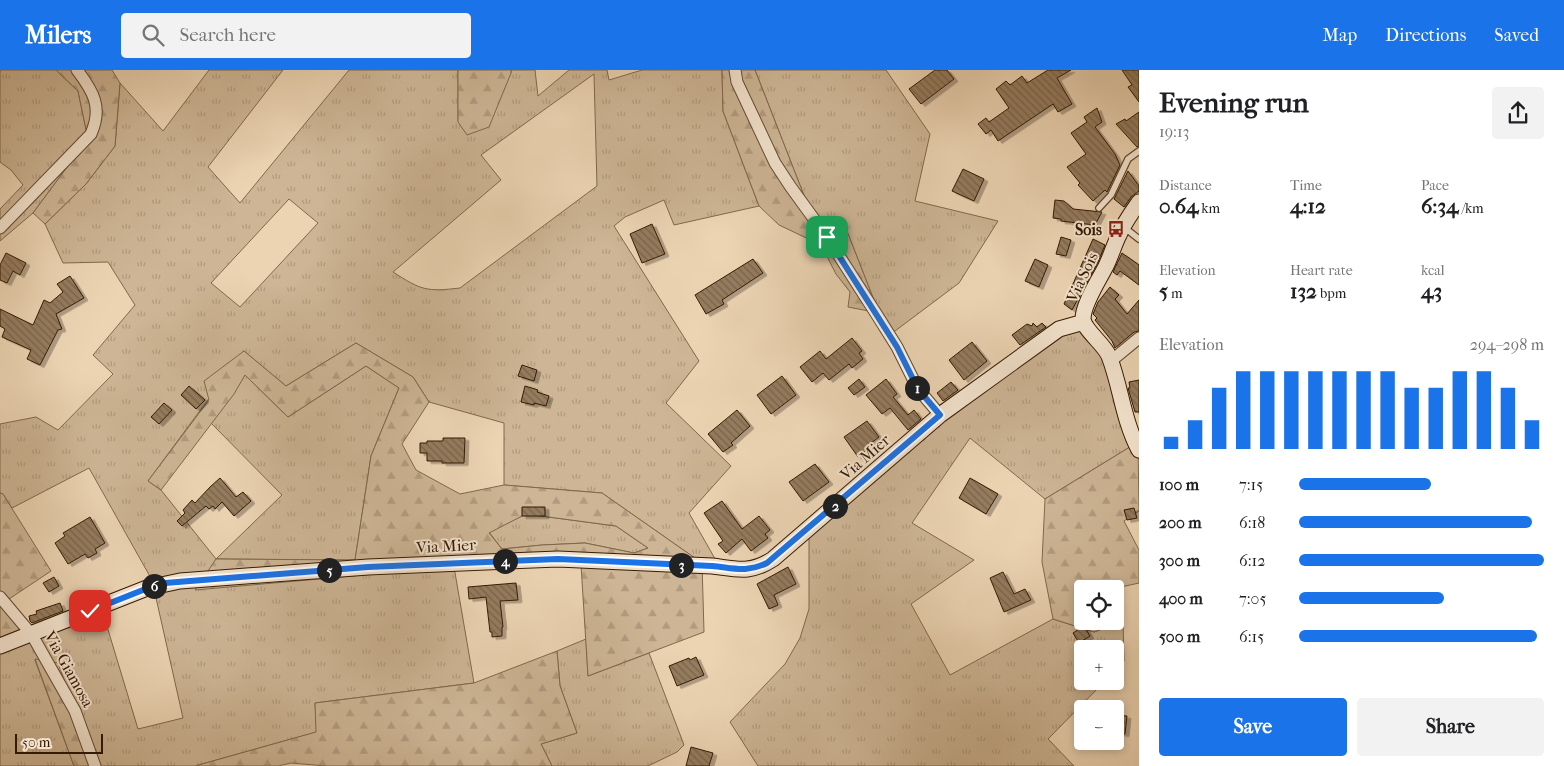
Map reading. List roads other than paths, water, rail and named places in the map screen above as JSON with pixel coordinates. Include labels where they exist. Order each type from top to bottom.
[{"type":"street","points":[[0,228],[91,134],[95,124],[96,102],[93,92],[76,70]]},
{"type":"street","points":[[735,70],[736,82],[775,163],[827,237],[877,315],[897,347],[918,389],[940,415]]},
{"type":"street","name":"Via Sois","points":[[1139,202],[1123,226],[1110,258],[1085,308],[1084,322],[1104,345],[1111,361],[1126,420],[1139,450]]},
{"type":"street","name":"Via Mier","points":[[0,646],[148,588],[180,581],[368,567],[558,559],[712,566],[736,570],[752,569],[773,559],[940,415],[1060,329],[1084,322]]},
{"type":"street","points":[[1111,361],[1139,338]]},
{"type":"street","name":"Via Giamosa","points":[[0,597],[32,635],[75,711],[95,766]]},
{"type":"lane","points":[[1099,208],[1111,195],[1128,159],[1139,151]]},
{"type":"lane","points":[[1123,226],[1139,239]]},
{"type":"place","name":"Sois","points":[[1116,229]]}]
